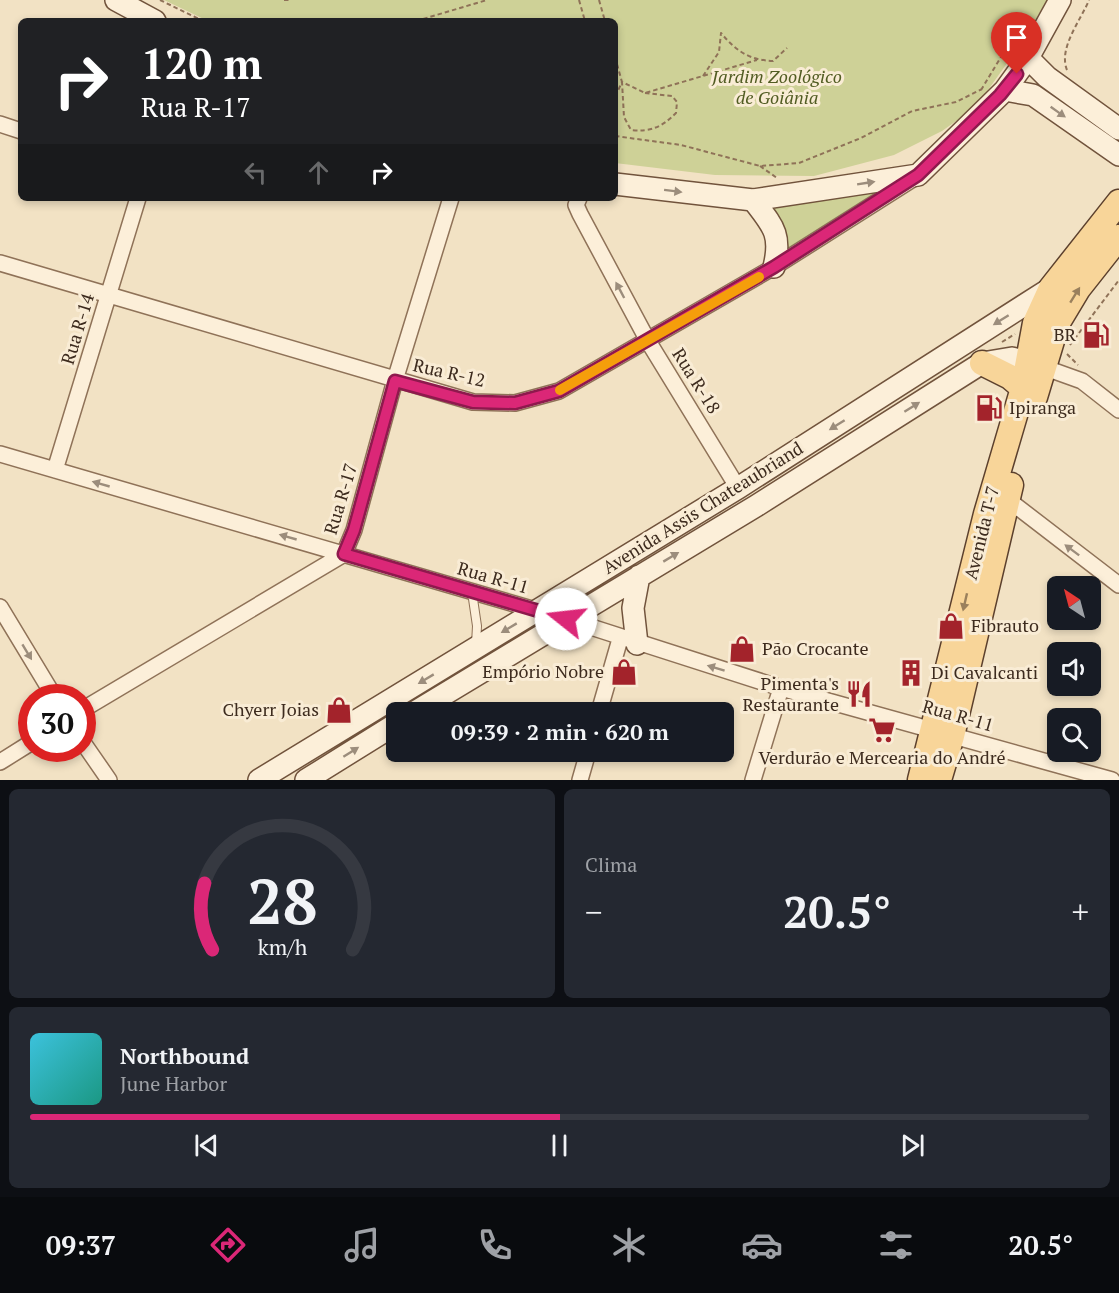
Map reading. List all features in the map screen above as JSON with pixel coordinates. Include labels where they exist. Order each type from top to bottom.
[{"type":"main road","points":[[618,184],[753,200],[918,175],[1028,58],[1060,0]]},
{"type":"main road","points":[[124,2],[150,18]]},
{"type":"main road","points":[[1028,58],[1047,77],[1119,129]]},
{"type":"main road","points":[[1033,95],[1036,87],[1047,77]]},
{"type":"main road","points":[[996,91],[1033,95],[1119,154]]},
{"type":"main road","points":[[753,200],[772,225],[779,245],[774,267]]},
{"type":"main road","name":"Avenida Assis Chateaubriand","points":[[259,780],[738,488],[1051,288],[1119,202]]},
{"type":"main road","points":[[1035,365],[1078,289],[1119,237]]},
{"type":"main road","name":"Avenida T-7","points":[[920,780],[943,732],[1006,500],[1035,365],[1035,323],[1051,288]]},
{"type":"main road","name":"Avenida Assis Chateaubriand","points":[[431,702],[756,506],[982,363],[1012,358],[1035,365]]},
{"type":"main road","points":[[982,363],[1010,377],[1023,388]]},
{"type":"main road","name":"Avenida T-7","points":[[939,780],[943,732],[986,514],[1023,388],[1035,365]]},
{"type":"main road","points":[[628,641],[639,576]]},
{"type":"main road","points":[[306,780],[386,730]]},
{"type":"street","points":[[0,124],[18,130]]},
{"type":"street","name":"Rua R-12","points":[[0,262],[395,381],[473,402],[515,403],[559,391],[648,341],[774,267],[918,175]]},
{"type":"street","name":"Rua R-14","points":[[55,470],[137,201]]},
{"type":"street","name":"Rua R-17","points":[[96,702],[344,554],[354,530],[395,381],[450,201]]},
{"type":"street","name":"Rua R-18","points":[[578,201],[576,205],[580,214],[648,341],[738,488]]},
{"type":"street","points":[[1035,365],[1082,381],[1119,410]]},
{"type":"street","name":"Rua R-11","points":[[0,454],[566,619],[628,641],[781,688],[1112,780]]},
{"type":"street","points":[[1006,500],[1119,585]]},
{"type":"street","points":[[0,607],[47,684]]},
{"type":"street","points":[[603,702],[628,641]]},
{"type":"street","points":[[753,780],[781,688]]},
{"type":"street","points":[[0,762],[18,751]]},
{"type":"street","points":[[96,761],[109,780]]},
{"type":"street","points":[[580,780],[585,762]]},
{"type":"lane","points":[[472,592],[477,626],[476,648]]},
{"type":"path","points":[[160,0],[197,18]]},
{"type":"path","points":[[284,0],[291,0]]},
{"type":"path","points":[[426,18],[487,0]]},
{"type":"path","points":[[579,0],[584,18]]},
{"type":"path","points":[[599,0],[604,18]]},
{"type":"path","points":[[1069,75],[1064,63],[1065,50],[1089,0]]},
{"type":"path","points":[[996,91],[1004,52],[1026,26]]},
{"type":"path","points":[[702,76],[719,52],[721,33],[735,50],[757,60]]},
{"type":"path","points":[[645,93],[757,60],[773,61],[787,48]]},
{"type":"path","points":[[618,68],[622,82],[624,117],[632,130],[647,132],[665,123],[676,113],[677,102],[672,96],[645,93],[622,82]]},
{"type":"path","points":[[618,91],[622,82]]},
{"type":"path","points":[[976,99],[996,91]]},
{"type":"path","points":[[618,136],[681,146],[760,166],[799,164],[861,138],[912,111],[996,91]]},
{"type":"path","points":[[760,166],[782,182]]},
{"type":"path","points":[[1082,368],[1065,352],[1119,280]]},
{"type":"green space","name":"Jardim Zoológico de Goiânia","points":[[164,0],[1047,0],[1022,42],[976,107],[942,131],[894,155],[814,176],[715,175],[618,163],[618,18],[202,18]]},
{"type":"green space","points":[[880,191],[787,252],[767,207]]},
{"type":"slow traffic","points":[[560,390],[759,277]]},
{"type":"place","name":"BR","points":[[1096,335]]},
{"type":"place","name":"Ipiranga","points":[[989,408]]},
{"type":"place","name":"Fibrauto","points":[[951,626]]},
{"type":"place","name":"Pão Crocante","points":[[742,649]]},
{"type":"place","name":"Empório Nobre","points":[[624,672]]},
{"type":"place","name":"Di Cavalcanti","points":[[911,673]]},
{"type":"place","name":"Pimenta's Restaurante","points":[[859,694]]},
{"type":"place","name":"Chyerr Joias","points":[[339,710]]},
{"type":"place","name":"Verdurão e Mercearia do André","points":[[882,730]]},
{"type":"route","points":[[566,619],[344,554],[354,530],[395,381],[473,402],[515,403],[559,391],[648,341],[868,210],[918,175],[1005,90],[1017,74]]}]
